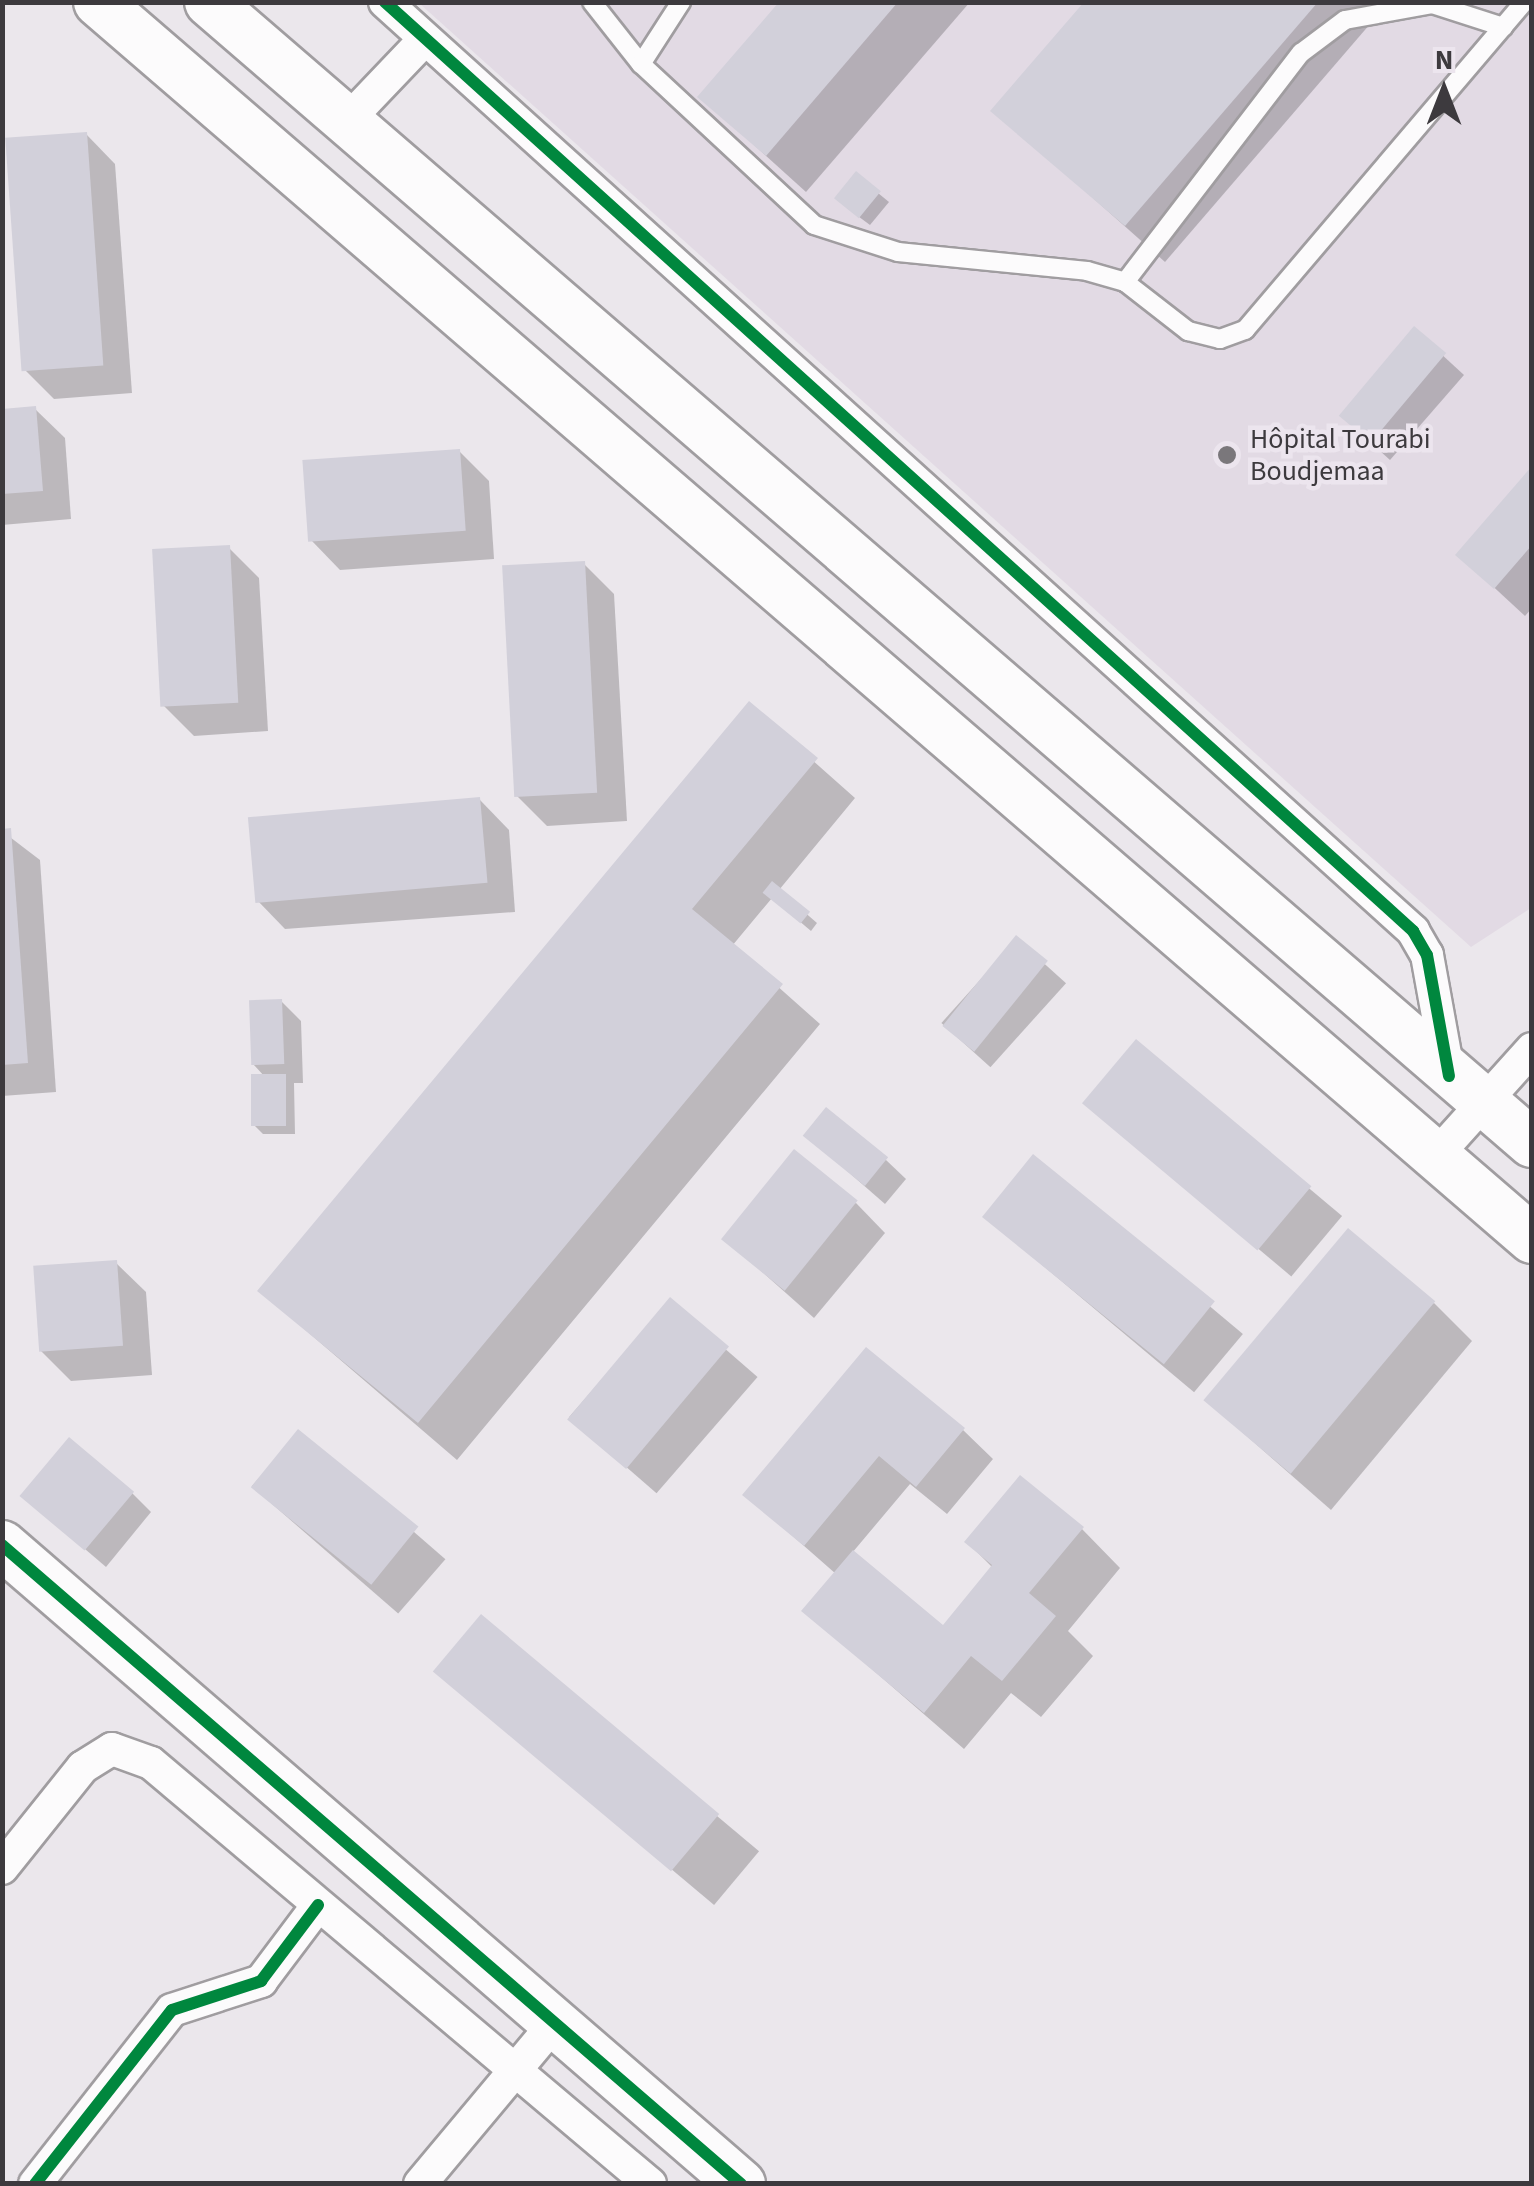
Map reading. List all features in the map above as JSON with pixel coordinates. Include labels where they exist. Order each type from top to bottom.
[{"type":"main road","points":[[98,2],[1433,1160],[1526,1223]]},
{"type":"main road","points":[[210,2],[344,124],[1464,1089],[1532,1143]]},
{"type":"main road","points":[[2,1545],[741,2184]]},
{"type":"street","points":[[386,2],[422,42],[1413,932],[1427,955],[1464,1089]]},
{"type":"street","points":[[344,124],[422,42]]},
{"type":"street","points":[[1433,1160],[1464,1089],[1532,1049]]},
{"type":"street","points":[[2,1868],[83,1768],[112,1750],[151,1763],[650,2184]]},
{"type":"street","points":[[35,2184],[172,2010],[261,1981],[318,1905]]},
{"type":"street","points":[[420,2184],[553,2025]]},
{"type":"lane","points":[[592,2],[641,64],[814,224],[898,252],[1003,258],[1125,282],[1188,331],[1220,339],[1244,330],[1524,2]]},
{"type":"lane","points":[[641,64],[680,2]]},
{"type":"lane","points":[[1125,282],[1300,53],[1345,20],[1432,4],[1502,27]]},
{"type":"shaded area","name":"Hôpital Tourabi Boudjemaa","points":[[419,3],[1531,3],[1531,908],[1471,947]]},
{"type":"building","points":[[779,2],[898,2],[766,156],[697,97]]},
{"type":"building","points":[[1084,2],[1318,2],[1125,226],[990,111]]},
{"type":"building","points":[[87,132],[103,365],[22,371],[5,138]]},
{"type":"building","points":[[856,171],[881,191],[859,218],[834,198]]},
{"type":"building","points":[[1414,326],[1446,353],[1371,443],[1339,416]]},
{"type":"building","points":[[36,406],[43,491],[2,494],[2,409]]},
{"type":"building","points":[[460,449],[466,531],[308,542],[302,460]]},
{"type":"building","points":[[1532,466],[1532,545],[1494,589],[1455,555]]},
{"type":"building","points":[[230,545],[238,703],[160,707],[152,549]]},
{"type":"building","points":[[585,561],[597,793],[514,797],[502,565]]},
{"type":"building","points":[[749,701],[818,758],[692,909],[783,984],[418,1423],[257,1291]]},
{"type":"building","points":[[480,797],[487,883],[255,903],[248,817]]},
{"type":"building","points":[[11,828],[28,1063],[2,1065],[2,829]]},
{"type":"building","points":[[772,881],[810,912],[801,923],[763,893]]},
{"type":"building","points":[[1016,935],[1048,961],[974,1052],[942,1026]]},
{"type":"building","points":[[282,999],[284,1064],[251,1065],[249,1000]]},
{"type":"building","points":[[1136,1039],[1311,1186],[1257,1251],[1082,1103]]},
{"type":"building","points":[[251,1074],[286,1074],[286,1126],[251,1126]]},
{"type":"building","points":[[826,1107],[888,1157],[865,1186],[803,1136]]},
{"type":"building","points":[[794,1149],[858,1201],[785,1291],[721,1239]]},
{"type":"building","points":[[1033,1154],[1215,1301],[1164,1364],[982,1217]]},
{"type":"building","points":[[1348,1228],[1435,1301],[1291,1474],[1203,1400]]},
{"type":"building","points":[[117,1260],[123,1346],[39,1352],[33,1266]]},
{"type":"building","points":[[670,1297],[729,1346],[626,1469],[567,1420]]},
{"type":"building","points":[[866,1347],[965,1428],[916,1487],[879,1456],[804,1546],[742,1495]]},
{"type":"building","points":[[298,1429],[418,1527],[371,1585],[251,1487]]},
{"type":"building","points":[[69,1437],[134,1492],[85,1551],[20,1496]]},
{"type":"building","points":[[1020,1475],[1084,1527],[1029,1593],[1056,1616],[1002,1681],[971,1656],[924,1713],[801,1611],[853,1550],[943,1625],[992,1565],[964,1542]]},
{"type":"building","points":[[481,1614],[719,1814],[671,1871],[433,1671]]},
{"type":"cycle path","points":[[385,2],[1413,931],[1427,955],[1449,1076]]},
{"type":"cycle path","points":[[2,1545],[741,2184]]},
{"type":"cycle path","points":[[35,2184],[172,2010],[261,1981],[318,1905]]},
{"type":"place","name":"Hôpital Tourabi Boudjemaa","points":[[1227,455]]}]
